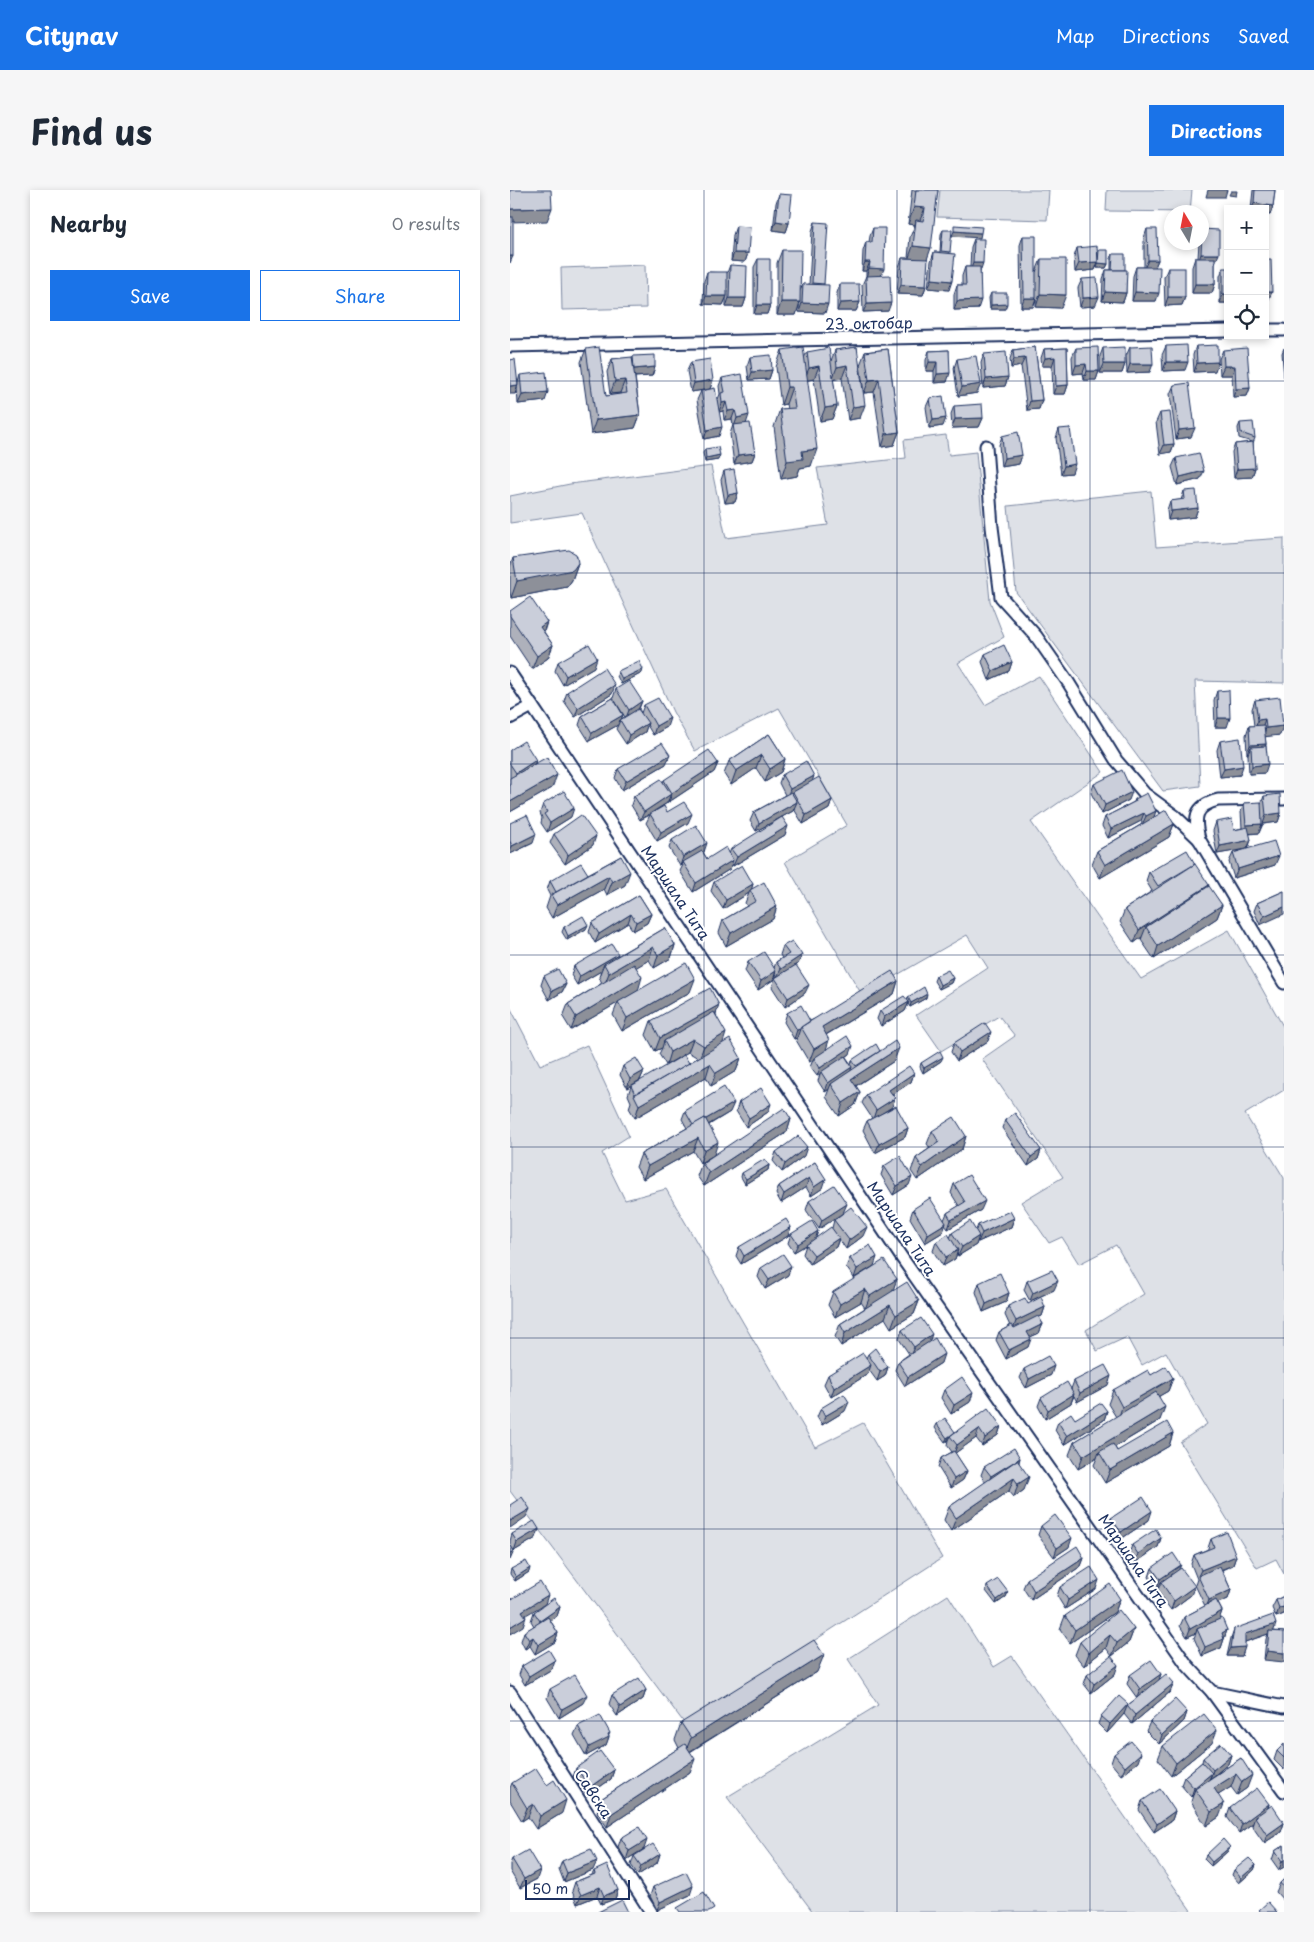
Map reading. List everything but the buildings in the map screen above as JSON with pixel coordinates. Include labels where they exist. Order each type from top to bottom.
[{"type":"street","points":[[1269,330],[1284,330]]},
{"type":"street","name":"23. октобар","points":[[510,346],[1224,331]]},
{"type":"street","points":[[986,446],[992,527],[1001,598],[1036,636],[1068,682],[1116,760],[1145,794],[1175,816],[1199,839],[1284,983]]},
{"type":"street","name":"Маршала Тита","points":[[510,673],[902,1258],[1187,1665],[1212,1692],[1284,1791]]},
{"type":"street","points":[[510,718],[532,706]]},
{"type":"street","points":[[1199,839],[1195,821],[1201,807],[1209,802],[1218,800],[1284,798]]},
{"type":"street","name":"Савска","points":[[510,1692],[651,1912]]},
{"type":"street","points":[[1212,1692],[1284,1707]]},
{"type":"shaded area","points":[[940,190],[1049,190],[1047,220],[937,217]]},
{"type":"shaded area","points":[[1107,190],[1192,190],[1191,205],[1164,205],[1164,212],[1106,211]]},
{"type":"shaded area","points":[[645,265],[646,308],[562,310],[561,268]]},
{"type":"shaded area","points":[[946,435],[949,455],[976,452],[990,601],[1004,637],[958,663],[985,705],[1039,676],[1103,772],[1031,822],[1141,979],[1229,930],[1284,1028],[1284,1090],[1245,1114],[1284,1178],[1284,1574],[1276,1559],[1257,1568],[1180,1442],[1207,1424],[1166,1352],[1142,1365],[1127,1337],[1097,1351],[1086,1330],[1144,1294],[1116,1245],[1079,1264],[1062,1237],[1049,1243],[1021,1202],[1063,1177],[982,1059],[1015,1036],[999,1016],[941,1051],[916,1015],[988,968],[967,935],[862,995],[785,862],[847,825],[779,708],[695,751],[673,712],[582,513],[510,523],[510,496],[570,484],[711,466],[726,538],[828,525],[817,468],[906,458],[904,440]]},
{"type":"shaded area","points":[[1151,491],[1156,547],[1284,538],[1284,683],[1195,681],[1200,786],[1163,791],[1016,592],[1008,506]]},
{"type":"shaded area","points":[[510,1007],[540,1065],[587,1045],[629,1136],[602,1153],[625,1200],[666,1189],[815,1447],[863,1423],[942,1558],[685,1724],[510,1491]]},
{"type":"shaded area","points":[[948,1595],[994,1667],[1012,1656],[1192,1912],[813,1912],[727,1797],[878,1705],[848,1659]]}]
